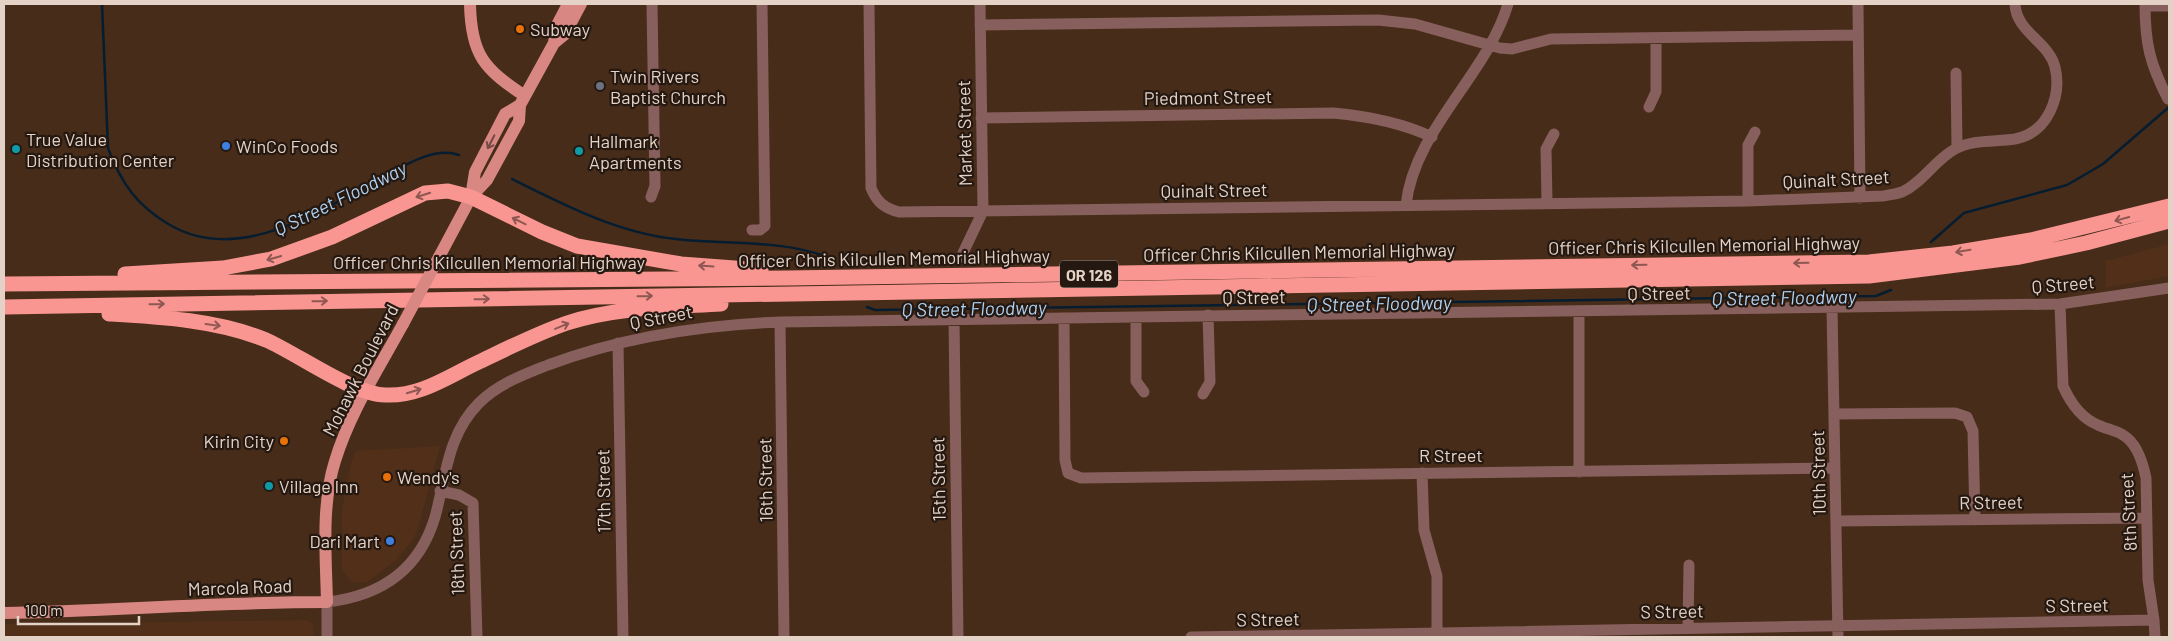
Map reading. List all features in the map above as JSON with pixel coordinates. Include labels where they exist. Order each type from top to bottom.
[{"type":"highway","points":[[4,282],[196,270],[254,264],[298,251],[425,193],[448,191],[470,197],[542,232],[577,246],[681,264],[759,269],[788,278]]},
{"type":"highway","name":"Officer Chris Kilcullen Memorial Highway","points":[[4,282],[788,278],[1869,262],[1953,253],[2031,240],[2169,206]]},
{"type":"highway","name":"Officer Chris Kilcullen Memorial Highway","points":[[6,307],[1869,276],[2020,257],[2169,222]]},
{"type":"highway","points":[[6,307],[156,317],[224,326],[265,340],[366,392],[385,395],[407,394],[435,384],[480,361],[568,323],[606,314],[641,310],[754,302],[776,294]]},
{"type":"main road","points":[[470,4],[471,31],[477,52],[491,71],[523,101]]},
{"type":"main road","name":"Mohawk Boulevard","points":[[327,602],[329,488],[338,454],[354,412],[470,197],[475,172],[505,114],[523,101],[554,42],[556,27],[568,4]]},
{"type":"main road","name":"Mohawk Boulevard","points":[[554,42],[565,34],[581,4]]},
{"type":"main road","name":"Marcola Road","points":[[4,613],[128,610],[225,603],[327,602]]},
{"type":"street","points":[[651,197],[655,186],[652,4]]},
{"type":"street","points":[[752,230],[760,230],[765,226],[762,4]]},
{"type":"street","name":"Quinalt Street","points":[[869,4],[871,188],[883,206],[899,212],[1748,201],[1860,198],[1902,192],[1941,158],[1957,148],[1977,142],[2017,138],[2041,125],[2051,113],[2057,97],[2058,79],[2054,64],[2048,53],[2022,25],[2015,7]]},
{"type":"street","name":"Market Street","points":[[961,257],[983,211],[980,4]]},
{"type":"street","points":[[1406,205],[1412,174],[1432,137],[1490,47],[1502,25],[1508,4]]},
{"type":"street","points":[[1858,4],[1860,198]]},
{"type":"street","points":[[2168,99],[2153,70],[2148,50],[2145,5],[2169,6]]},
{"type":"street","points":[[980,25],[1378,20],[1415,24],[1490,47],[1512,49],[1551,39],[1858,35]]},
{"type":"street","points":[[1649,107],[1656,92],[1656,38]]},
{"type":"street","points":[[1956,73],[1957,148]]},
{"type":"street","name":"Piedmont Street","points":[[981,118],[1332,113],[1363,115],[1390,121],[1432,137]]},
{"type":"street","points":[[1748,201],[1748,145],[1755,132]]},
{"type":"street","points":[[1547,203],[1546,149],[1554,134]]},
{"type":"street","name":"Q Street","points":[[327,602],[349,600],[369,594],[383,587],[403,572],[428,537],[457,433],[466,417],[497,387],[563,360],[618,343],[701,327],[780,322],[954,319],[2060,304],[2169,288]]},
{"type":"street","name":"8th Street","points":[[2060,304],[2063,386],[2065,392],[2078,412],[2096,425],[2124,435],[2136,448],[2143,462],[2146,478],[2148,580],[2155,637]]},
{"type":"street","name":"10th Street","points":[[1832,308],[1838,633]]},
{"type":"street","points":[[1579,311],[1579,472]]},
{"type":"street","name":"Q Street","points":[[1203,394],[1210,382],[1208,315]]},
{"type":"street","points":[[1136,317],[1136,381],[1144,392]]},
{"type":"street","name":"R Street","points":[[1064,318],[1065,460],[1068,473],[1081,478],[1834,468]]},
{"type":"street","name":"15th Street","points":[[954,319],[958,637]]},
{"type":"street","name":"16th Street","points":[[780,322],[784,637]]},
{"type":"street","name":"17th Street","points":[[618,343],[623,637]]},
{"type":"street","points":[[1834,414],[1955,413],[1967,417],[1973,431],[1975,520]]},
{"type":"street","points":[[1422,473],[1424,530],[1437,576],[1437,635]]},
{"type":"street","name":"18th Street","points":[[440,491],[459,495],[473,503],[477,637]]},
{"type":"street","name":"R Street","points":[[1836,521],[2147,518]]},
{"type":"street","points":[[1688,628],[1689,565]]},
{"type":"street","points":[[327,602],[327,637]]},
{"type":"street","name":"S Street","points":[[1191,637],[1437,635],[1688,628],[1838,633],[2154,620]]},
{"type":"shaded area","points":[[2169,244],[2169,276],[2106,288],[2106,261]]},
{"type":"shaded area","points":[[440,446],[414,538],[396,560],[377,575],[367,582],[353,583],[342,570],[342,509],[352,460],[356,451]]},
{"type":"shaded area","points":[[307,620],[313,625],[313,637],[4,637],[4,624]]},
{"type":"waterway","name":"Q Street Floodway","points":[[102,4],[108,148],[125,183],[139,202],[158,218],[170,225],[198,236],[226,239],[255,236],[284,227],[312,215],[407,164],[424,157],[442,153],[459,155]]},
{"type":"waterway","name":"Q Street Floodway","points":[[1931,242],[1964,213],[2067,185],[2103,164],[2169,107]]},
{"type":"waterway","name":"Q Street Floodway","points":[[512,179],[592,217],[633,231],[654,236],[695,241],[774,245],[812,252],[830,258]]},
{"type":"waterway","name":"Q Street Floodway","points":[[867,307],[875,310],[1876,296],[1891,290]]},
{"type":"place","name":"Subway","points":[[520,29]]},
{"type":"place","name":"Twin Rivers Baptist Church","points":[[600,86]]},
{"type":"place","name":"WinCo Foods","points":[[226,146]]},
{"type":"place","name":"True Value Distribution Center","points":[[16,149]]},
{"type":"place","name":"Hallmark Apartments","points":[[579,151]]},
{"type":"place","name":"Kirin City","points":[[284,441]]},
{"type":"place","name":"Wendy's","points":[[387,477]]},
{"type":"place","name":"Village Inn","points":[[269,486]]},
{"type":"place","name":"Dari Mart","points":[[390,541]]}]
